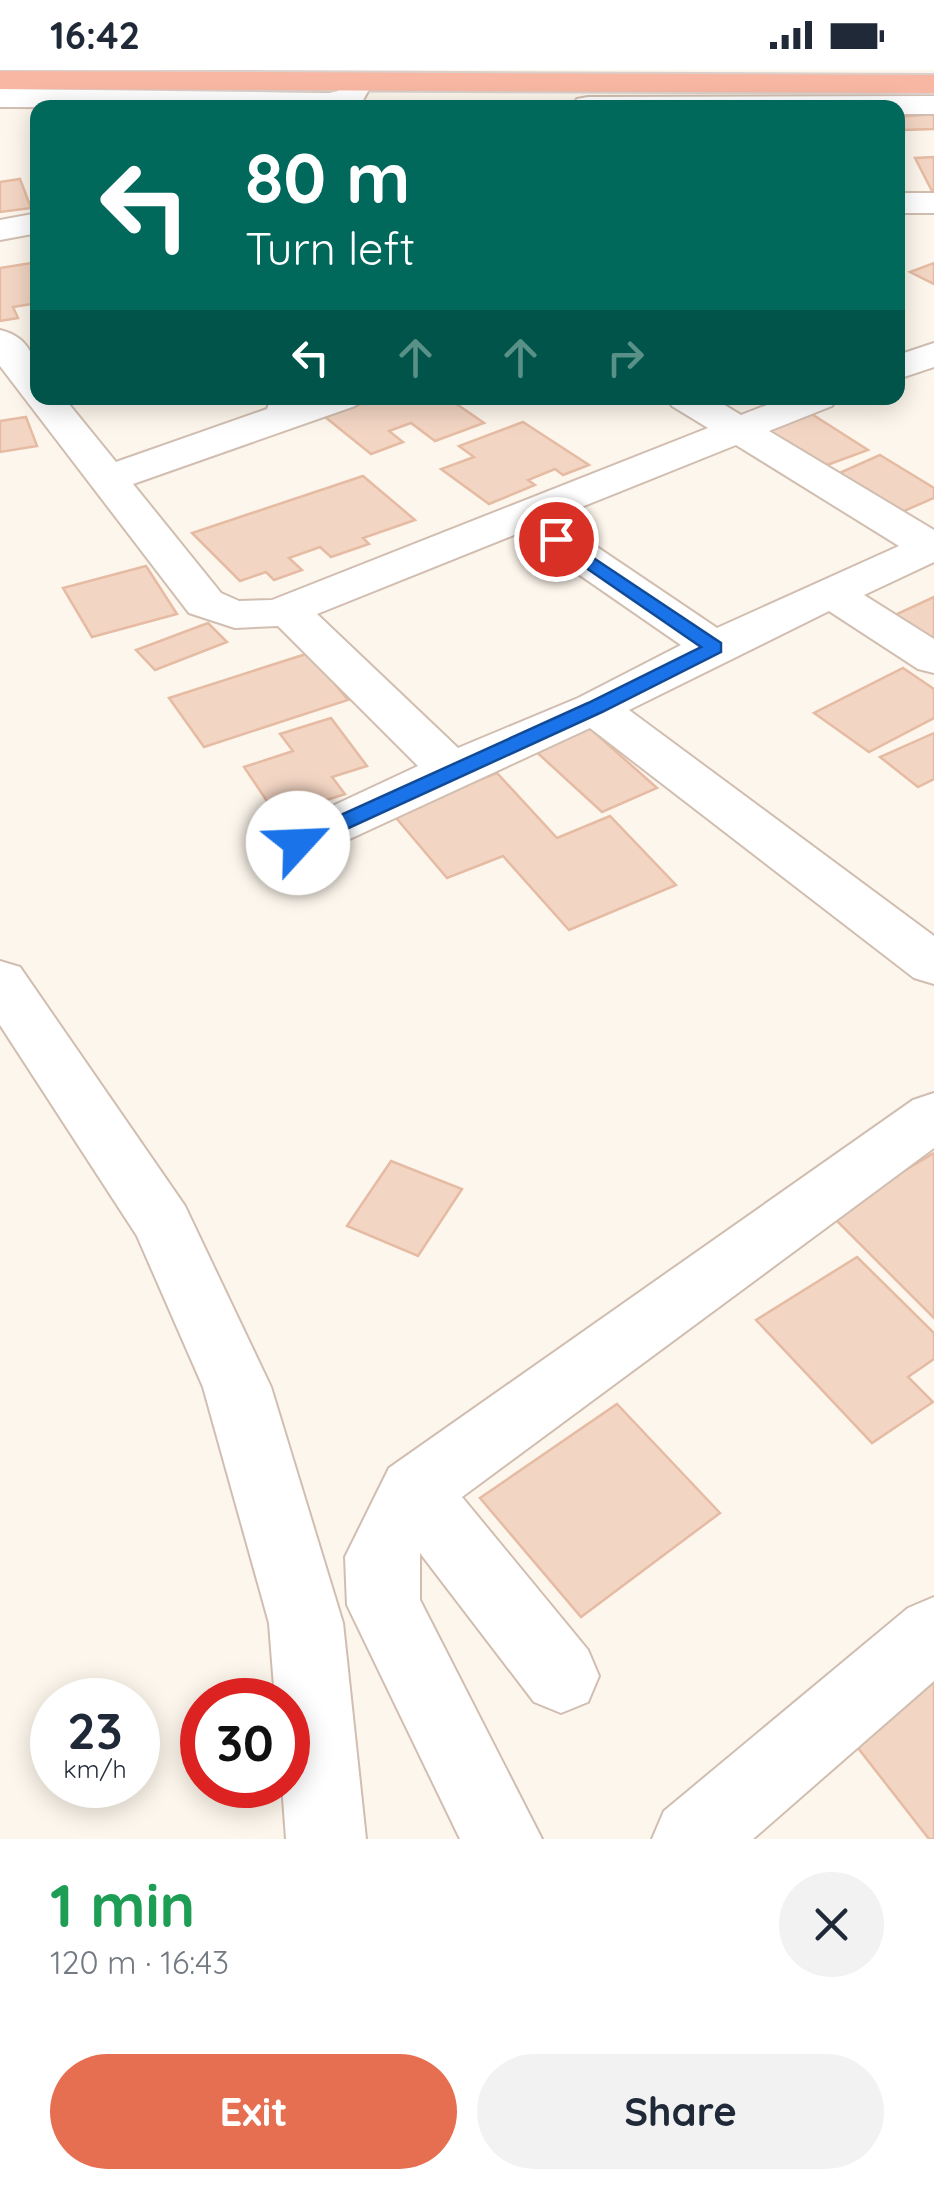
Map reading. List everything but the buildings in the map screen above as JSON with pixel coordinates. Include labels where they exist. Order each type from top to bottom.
[{"type":"highway","points":[[0,80],[358,82],[523,76],[585,99]]},
{"type":"highway","points":[[846,94],[934,84]]},
{"type":"street","points":[[341,100],[350,98],[358,82]]},
{"type":"street","points":[[585,99],[846,94],[894,100]]},
{"type":"street","points":[[0,98],[76,100]]},
{"type":"street","points":[[905,101],[934,105]]},
{"type":"street","points":[[905,203],[934,203]]},
{"type":"street","points":[[0,230],[30,224]]},
{"type":"street","points":[[30,330],[0,338],[30,378]]},
{"type":"street","points":[[905,365],[934,354]]},
{"type":"street","points":[[50,405],[205,604],[248,618],[288,610],[799,405]]},
{"type":"street","points":[[697,405],[933,547]]},
{"type":"street","points":[[108,479],[287,407]]},
{"type":"street","points":[[524,517],[714,648]]},
{"type":"street","points":[[298,843],[451,770],[595,708],[933,547]]},
{"type":"street","points":[[834,596],[934,659]]},
{"type":"street","points":[[288,610],[451,770]]},
{"type":"street","points":[[595,708],[934,964]]},
{"type":"street","points":[[0,981],[164,1224],[238,1387],[306,1623],[326,1839]]},
{"type":"street","points":[[502,1839],[384,1605],[382,1557],[414,1491],[934,1116]]},
{"type":"street","points":[[414,1491],[560,1676]]},
{"type":"street","points":[[692,1839],[934,1633]]},
{"type":"route","points":[[298,843],[451,770],[595,708],[714,648],[556,539]]}]
